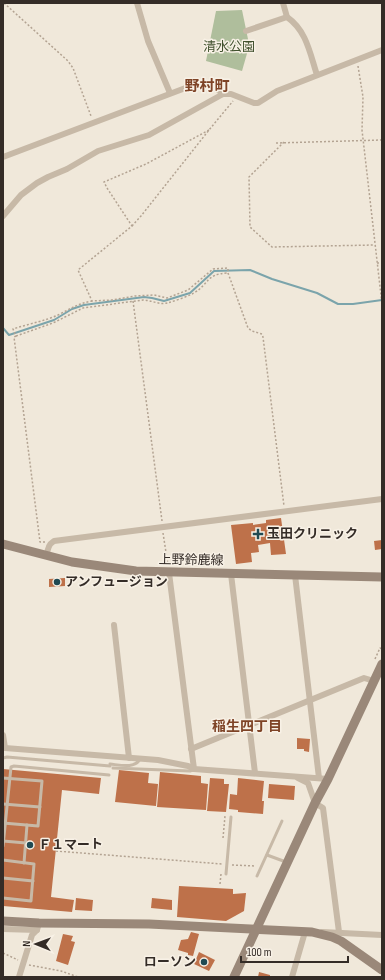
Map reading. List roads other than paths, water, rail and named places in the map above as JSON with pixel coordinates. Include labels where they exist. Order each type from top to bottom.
[{"type":"street","points":[[137,3],[148,41],[170,93]]},
{"type":"street","points":[[283,3],[287,17],[302,33],[307,41],[317,75]]},
{"type":"street","points":[[246,31],[287,17]]},
{"type":"street","points":[[3,216],[21,196],[42,180],[67,169],[98,151],[149,134],[223,94],[231,94],[254,103],[258,103],[277,91],[382,50]]},
{"type":"street","points":[[3,157],[200,83],[219,90],[223,94]]},
{"type":"street","points":[[47,556],[47,550],[50,544],[54,541],[382,499]]},
{"type":"street","name":"上野鈴鹿線","points":[[3,544],[72,562],[136,571],[382,577]]},
{"type":"street","points":[[169,573],[194,769]]},
{"type":"street","points":[[231,574],[255,773]]},
{"type":"street","points":[[295,575],[309,701],[323,779]]},
{"type":"street","points":[[114,625],[129,758]]},
{"type":"street","points":[[234,977],[315,803],[323,779],[382,666]]},
{"type":"street","points":[[191,749],[364,678],[374,681]]},
{"type":"street","points":[[3,735],[5,748],[158,760],[188,766],[194,769],[323,779]]},
{"type":"street","points":[[295,776],[308,783],[315,803],[323,808],[339,932]]},
{"type":"street","points":[[3,921],[38,926]]},
{"type":"street","points":[[3,928],[149,924],[382,935]]},
{"type":"street","points":[[19,977],[32,935],[38,926]]},
{"type":"street","points":[[309,932],[332,937],[341,941],[382,970]]},
{"type":"street","points":[[292,977],[309,932]]},
{"type":"lane","points":[[3,758],[8,757],[190,771],[194,769]]},
{"type":"lane","points":[[111,766],[130,766],[139,762],[140,759]]},
{"type":"lane","points":[[3,846],[5,804],[11,767],[14,766],[109,775]]},
{"type":"lane","points":[[3,778],[42,781],[38,826],[4,823]]},
{"type":"lane","points":[[5,804],[40,807]]},
{"type":"lane","points":[[226,874],[230,817]]},
{"type":"lane","points":[[257,876],[282,821]]},
{"type":"lane","points":[[24,863],[27,825]]},
{"type":"lane","points":[[3,842],[26,843]]},
{"type":"lane","points":[[267,855],[286,863]]},
{"type":"lane","points":[[3,860],[34,864],[31,901],[3,898]]},
{"type":"lane","points":[[3,878],[33,881]]},
{"type":"waterway","points":[[3,328],[9,335],[54,320],[72,309],[84,305],[144,297],[164,301],[190,293],[214,271],[250,270],[272,279],[317,293],[338,304],[353,304],[382,300]]},
{"type":"place","name":"玉田クリニック","points":[[258,534]]},
{"type":"place","name":"アンフュージョン","points":[[57,582]]},
{"type":"place","name":"Ｆ１マート","points":[[30,845]]},
{"type":"place","name":"ローソン","points":[[204,962]]},
{"type":"district","name":"野村町","points":[[207,86]]},
{"type":"district","name":"稲生四丁目","points":[[247,726]]},
{"type":"park label","name":"清水公園","points":[[229,47]]}]
